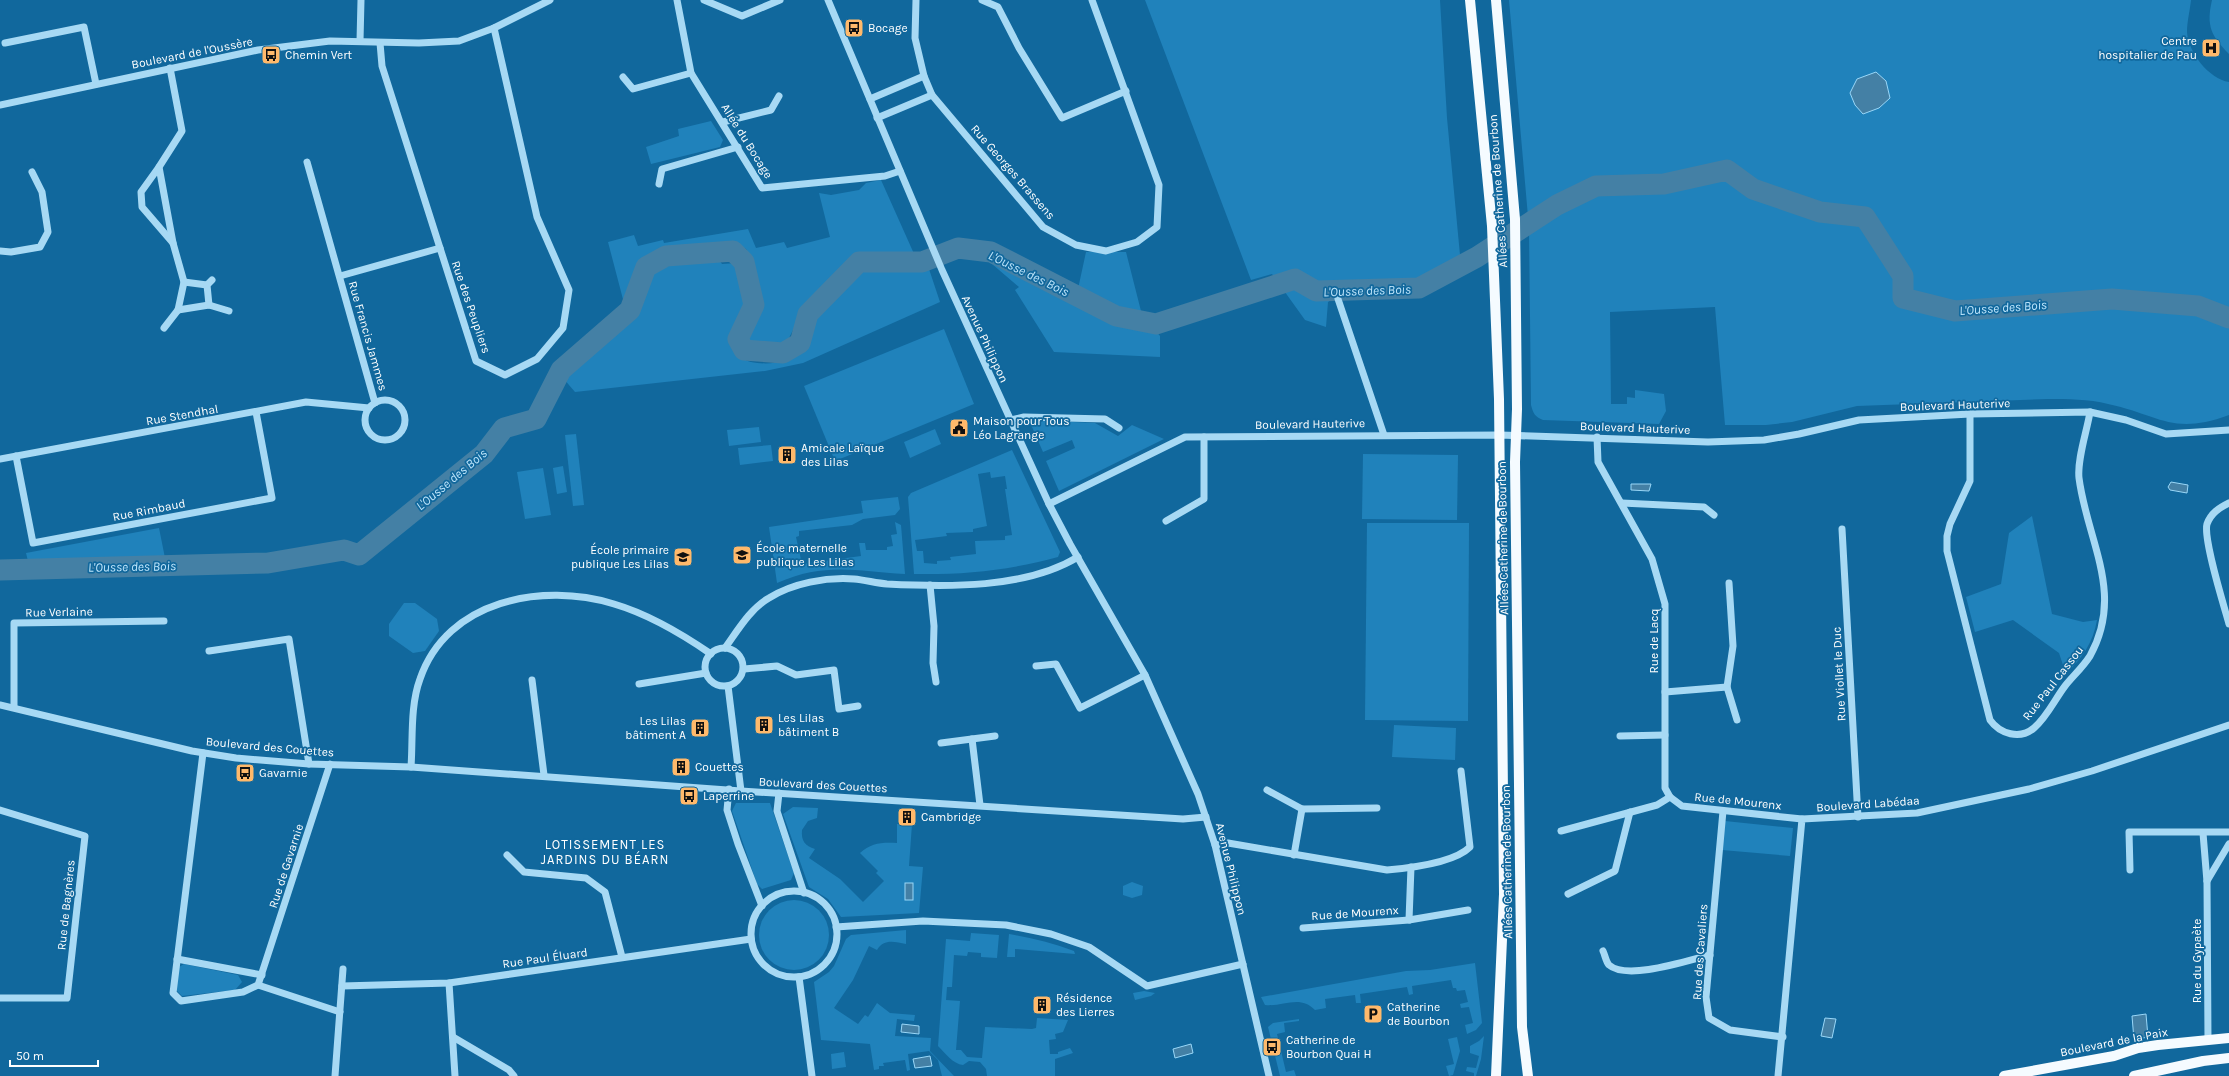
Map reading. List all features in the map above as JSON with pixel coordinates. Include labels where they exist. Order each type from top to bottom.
[{"type":"main road","name":"Allées Catherine de Bourbon","points":[[1470,0],[1492,226],[1500,435],[1504,894],[1496,1076]]},
{"type":"main road","name":"Allées Catherine de Bourbon","points":[[1496,0],[1515,219],[1522,1027],[1528,1076]]},
{"type":"main road","name":"Boulevard de la Paix","points":[[2004,1076],[2114,1056],[2158,1045],[2229,1038]]},
{"type":"main road","points":[[2134,1076],[2202,1061],[2229,1058]]},
{"type":"street","points":[[360,41],[361,0]]},
{"type":"street","name":"Boulevard de l'Oussère","points":[[0,105],[258,50],[330,41],[380,43],[458,41],[494,28],[550,0]]},
{"type":"street","name":"Allée du Bocage","points":[[677,0],[691,73],[723,122],[762,188],[885,176],[900,171]]},
{"type":"street","points":[[704,0],[742,16],[780,0]]},
{"type":"street","name":"Avenue Philippon","points":[[828,0],[942,270],[1012,420],[1049,504],[1145,675],[1206,817],[1215,845],[1269,1076]]},
{"type":"street","name":"Rue Georges Brassens","points":[[916,0],[915,38],[924,76],[932,95],[1043,227],[1076,245],[1106,251],[1136,242],[1157,227],[1159,185],[1126,91]]},
{"type":"street","points":[[982,0],[998,7],[1018,48],[1062,118],[1126,91],[1092,0]]},
{"type":"street","points":[[5,43],[84,27],[96,84]]},
{"type":"street","name":"Rue des Peupliers","points":[[380,43],[382,66],[476,361],[505,375],[537,359],[563,328],[569,290],[537,217],[494,28]]},
{"type":"street","points":[[170,68],[182,130],[159,167],[141,192],[142,207],[173,243]]},
{"type":"street","points":[[623,77],[633,90],[691,73]]},
{"type":"street","points":[[870,99],[924,76]]},
{"type":"street","points":[[877,118],[932,95]]},
{"type":"street","points":[[723,122],[771,110],[779,96]]},
{"type":"street","points":[[659,184],[662,169],[738,147]]},
{"type":"street","name":"Rue Francis Jammes","points":[[307,162],[375,402]]},
{"type":"street","points":[[159,167],[173,243],[184,282],[178,310],[164,328]]},
{"type":"street","points":[[0,251],[11,252],[40,247],[48,232],[42,192],[32,172]]},
{"type":"street","name":"Rue Francis Jammes","points":[[340,276],[440,248]]},
{"type":"street","points":[[184,282],[209,283],[209,305]]},
{"type":"street","points":[[1338,299],[1384,435]]},
{"type":"street","points":[[178,310],[209,305],[229,312]]},
{"type":"street","points":[[389,400],[401,407],[406,420],[402,433],[390,440],[376,438],[367,428],[366,415],[369,408],[375,402],[389,400]]},
{"type":"street","name":"Rue Stendhal","points":[[0,459],[306,402],[369,408]]},
{"type":"street","name":"Rue Rimbaud","points":[[16,456],[33,543],[272,498],[256,412]]},
{"type":"street","name":"Boulevard Hauterive","points":[[1049,504],[1185,437],[1516,435],[1708,442],[1764,440],[1799,434],[1859,420],[1970,414],[2090,412],[2126,420],[2166,434],[2229,430]]},
{"type":"street","name":"Rue Paul Cassou","points":[[1970,414],[1970,481],[1950,524],[1947,536],[1947,551],[1990,720],[2000,730],[2014,735],[2028,732],[2041,719],[2089,657],[2104,620],[2106,608],[2102,570],[2092,536],[2079,477],[2090,412]]},
{"type":"street","points":[[1012,420],[1024,417],[1105,419],[1119,428]]},
{"type":"street","points":[[1166,521],[1204,499],[1204,437]]},
{"type":"street","name":"Rue de Lacq","points":[[1596,437],[1598,462],[1652,559],[1665,604],[1665,788],[1670,797]]},
{"type":"street","points":[[2229,503],[2215,512],[2206,529],[2220,592],[2229,624]]},
{"type":"street","points":[[1622,504],[1704,507],[1714,515]]},
{"type":"street","name":"Rue Viollet le Duc","points":[[1842,529],[1858,817]]},
{"type":"street","points":[[725,648],[736,652],[741,657],[744,669],[739,680],[728,686],[714,683],[706,672],[706,662],[711,654],[725,648],[752,612],[768,598],[790,588],[819,581],[853,579],[885,584],[970,584],[1024,578],[1059,568],[1078,557]]},
{"type":"street","points":[[1729,583],[1733,646],[1727,687],[1737,720]]},
{"type":"street","points":[[930,585],[934,626],[934,663],[936,682]]},
{"type":"street","points":[[411,767],[414,705],[419,680],[439,644],[456,626],[473,614],[497,604],[527,597],[557,595],[587,597],[615,604],[650,618],[711,654]]},
{"type":"street","name":"Rue Verlaine","points":[[14,707],[14,623],[164,621]]},
{"type":"street","points":[[209,651],[289,639],[309,764]]},
{"type":"street","points":[[1036,666],[1056,664],[1080,708],[1145,675]]},
{"type":"street","points":[[744,669],[777,666],[796,675],[834,670],[839,709],[858,706]]},
{"type":"street","points":[[639,684],[706,672]]},
{"type":"street","points":[[532,680],[544,775]]},
{"type":"street","points":[[728,686],[741,791]]},
{"type":"street","points":[[1665,692],[1727,687]]},
{"type":"street","name":"Boulevard des Couettes","points":[[0,705],[14,707],[203,753],[236,758],[309,764],[411,767],[544,775],[741,791],[1183,819],[1206,817]]},
{"type":"street","name":"Boulevard Labédaa","points":[[1778,1076],[1783,1037],[1802,819],[1917,813],[2029,789],[2092,771],[2229,725]]},
{"type":"street","points":[[1620,736],[1665,735]]},
{"type":"street","points":[[941,743],[995,736]]},
{"type":"street","points":[[972,739],[980,805]]},
{"type":"street","points":[[203,753],[173,993],[181,1000],[243,992],[258,985],[340,1012]]},
{"type":"street","name":"Rue de Gavarnie","points":[[258,985],[330,764]]},
{"type":"street","points":[[1215,845],[1228,843],[1387,870],[1411,868],[1463,854],[1470,847],[1461,771]]},
{"type":"street","points":[[729,790],[727,810],[738,844],[762,906]]},
{"type":"street","points":[[1267,790],[1302,809],[1377,808]]},
{"type":"street","points":[[779,793],[777,811],[804,893]]},
{"type":"street","points":[[1561,831],[1657,806],[1670,797]]},
{"type":"street","name":"Rue de Mourenx","points":[[1670,797],[1682,806],[1802,819]]},
{"type":"street","points":[[1294,855],[1302,809]]},
{"type":"street","name":"Rue de Bagnères","points":[[0,810],[85,836],[67,998],[0,998]]},
{"type":"street","name":"Rue des Cavaliers","points":[[1723,811],[1706,997],[1710,1018],[1730,1030],[1783,1037]]},
{"type":"street","points":[[1568,894],[1615,870],[1630,812]]},
{"type":"street","points":[[2130,870],[2129,832],[2229,832]]},
{"type":"street","name":"Rue du Gypaète","points":[[2203,833],[2207,882],[2208,1040]]},
{"type":"street","points":[[2207,882],[2229,844]]},
{"type":"street","points":[[507,856],[524,872],[586,878],[605,892],[622,957]]},
{"type":"street","name":"Rue de Mourenx","points":[[1409,920],[1411,868]]},
{"type":"street","points":[[781,893],[804,893],[816,898],[825,905],[832,915],[836,927],[836,941],[831,955],[822,967],[810,974],[799,977],[786,977],[773,972],[762,964],[754,952],[751,939],[751,927],[755,916],[762,906],[771,898],[781,893]]},
{"type":"street","name":"Rue de Mourenx","points":[[1303,928],[1409,920],[1468,910]]},
{"type":"street","points":[[836,927],[923,921],[1006,925],[1051,934],[1089,947],[1147,986],[1242,964]]},
{"type":"street","name":"Rue Paul Éluard","points":[[342,986],[449,983],[751,939]]},
{"type":"street","points":[[1603,951],[1608,964],[1613,968],[1643,971],[1710,954]]},
{"type":"street","points":[[177,959],[262,975]]},
{"type":"street","points":[[335,1076],[344,969]]},
{"type":"street","points":[[799,977],[812,1076]]},
{"type":"street","points":[[449,983],[455,1076]]},
{"type":"street","points":[[453,1037],[509,1070],[514,1076]]},
{"type":"shaded area","points":[[1145,0],[1440,0],[1447,118],[1462,276],[1351,285],[1328,302],[1326,327],[1305,320],[1272,274],[1251,280]]},
{"type":"shaded area","points":[[1509,0],[2191,0],[2187,32],[2191,48],[2195,56],[2207,70],[2221,80],[2229,82],[2229,415],[2210,421],[2193,424],[2179,424],[2167,422],[2126,408],[2100,402],[2048,399],[1857,406],[1792,422],[1766,425],[1725,425],[1715,307],[1610,312],[1611,404],[1627,404],[1627,397],[1635,398],[1635,390],[1664,394],[1666,411],[1659,424],[1543,420],[1538,418],[1531,405],[1529,228]]},
{"type":"shaded area","points":[[2212,0],[2229,0],[2229,54],[2214,36],[2210,24],[2210,9]]},
{"type":"shaded area","points":[[1876,72],[1886,81],[1890,98],[1879,108],[1863,114],[1855,105],[1850,93],[1857,79]]},
{"type":"shaded area","points":[[711,121],[723,140],[720,147],[651,164],[646,147],[679,136],[678,129]]},
{"type":"shaded area","points":[[881,180],[915,256],[870,254],[853,259],[834,275],[805,306],[785,346],[773,348],[748,345],[746,339],[759,307],[753,261],[746,249],[738,244],[662,251],[638,266],[633,288],[625,307],[608,242],[634,235],[638,246],[663,240],[664,243],[748,229],[756,248],[784,242],[787,248],[830,237],[819,193],[831,195],[859,190],[866,183]]},
{"type":"shaded area","points":[[1086,252],[1126,252],[1141,311],[1147,315],[1125,313],[1078,289]]},
{"type":"shaded area","points":[[717,257],[722,264],[737,263],[746,298],[732,338],[737,355],[751,362],[770,363],[784,361],[795,355],[803,345],[811,327],[827,301],[846,280],[860,269],[867,266],[884,265],[920,268],[928,266],[940,302],[803,363],[765,371],[575,392],[563,378],[613,335],[630,318],[640,304],[647,280],[654,270],[667,263],[688,259]]},
{"type":"shaded area","points":[[992,264],[1095,311],[1120,326],[1155,330],[1160,336],[1160,357],[1054,352],[1015,290],[1019,287]]},
{"type":"shaded area","points":[[944,329],[974,404],[835,461],[804,386]]},
{"type":"shaded area","points":[[1029,420],[1095,423],[1118,436],[1132,425],[1164,439],[1059,491],[1046,461],[1075,448],[1072,440],[1043,452]]},
{"type":"shaded area","points":[[759,427],[761,442],[729,446],[727,430]]},
{"type":"shaded area","points":[[935,429],[941,444],[910,458],[904,442]]},
{"type":"shaded area","points":[[576,434],[584,505],[573,506],[565,435]]},
{"type":"shaded area","points":[[771,445],[773,461],[740,465],[738,448]]},
{"type":"shaded area","points":[[1012,450],[1060,552],[1058,557],[1040,562],[987,571],[951,574],[914,574],[908,497],[911,493]],"holes":[[[990,472],[991,478],[1005,476],[1007,489],[1005,489],[1012,535],[1005,536],[1005,540],[975,541],[976,554],[950,557],[951,560],[937,561],[937,564],[924,563],[923,551],[917,551],[915,540],[947,536],[946,533],[973,532],[973,529],[987,526],[978,474]]]},
{"type":"shaded area","points":[[1363,454],[1458,455],[1457,520],[1362,519]]},
{"type":"shaded area","points":[[563,466],[567,492],[557,494],[553,468]]},
{"type":"shaded area","points":[[543,468],[551,515],[525,519],[517,472]]},
{"type":"shaded area","points":[[2171,482],[2188,485],[2187,493],[2170,490],[2168,487]]},
{"type":"shaded area","points":[[1631,484],[1651,484],[1649,491],[1631,490]]},
{"type":"shaded area","points":[[898,497],[900,509],[895,515],[863,519],[852,525],[799,531],[799,536],[796,537],[802,564],[861,556],[859,543],[865,543],[866,550],[887,550],[887,547],[893,546],[891,535],[897,534],[895,522],[901,525],[905,574],[855,570],[825,570],[794,576],[777,583],[769,527],[863,513],[861,501]]},
{"type":"shaded area","points":[[2032,516],[2052,614],[2083,622],[2097,620],[2093,636],[2086,650],[2066,674],[2059,653],[2013,620],[1975,632],[1966,597],[2001,584],[2009,533]]},
{"type":"shaded area","points":[[1367,523],[1469,523],[1468,721],[1365,720]]},
{"type":"shaded area","points":[[159,528],[165,558],[29,565],[26,553]]},
{"type":"shaded area","points":[[404,603],[415,603],[437,619],[439,631],[425,651],[413,653],[389,636],[389,624]]},
{"type":"shaded area","points":[[1394,725],[1456,728],[1455,760],[1392,757]]},
{"type":"shaded area","points":[[736,803],[770,803],[794,873],[791,880],[762,889],[757,884],[732,811]]},
{"type":"shaded area","points":[[793,807],[818,808],[817,818],[808,821],[802,830],[804,842],[815,849],[809,858],[840,879],[863,902],[884,881],[876,873],[878,871],[860,853],[873,845],[897,843],[897,824],[912,824],[909,866],[923,867],[919,913],[841,917],[828,899],[809,887],[783,814]]},
{"type":"shaded area","points":[[1725,821],[1793,828],[1790,856],[1722,850]]},
{"type":"shaded area","points":[[1132,882],[1143,886],[1142,895],[1132,898],[1123,895],[1123,886]]},
{"type":"shaded area","points":[[905,883],[913,883],[913,900],[905,900]]},
{"type":"shaded area","points":[[794,900],[807,903],[819,910],[826,922],[829,935],[826,948],[819,960],[807,967],[794,970],[781,967],[769,960],[762,948],[759,935],[762,922],[769,910],[781,903]]},
{"type":"shaded area","points":[[906,930],[906,944],[886,942],[877,950],[869,946],[853,980],[834,1008],[858,1024],[865,1015],[868,1017],[877,1003],[890,1013],[915,1015],[914,1021],[897,1019],[895,1036],[931,1038],[930,1051],[954,1076],[942,1076],[938,1060],[929,1051],[908,1054],[910,1070],[907,1071],[905,1060],[883,1063],[884,1066],[879,1066],[879,1069],[874,1070],[870,1044],[821,1040],[814,982],[829,972],[834,966],[846,939],[851,935]]},
{"type":"shaded area","points":[[971,933],[999,935],[997,958],[981,957],[981,953],[968,952],[967,956],[954,955],[952,987],[947,987],[946,1000],[960,1001],[956,1050],[961,1050],[967,1057],[982,1058],[985,1027],[1032,1029],[1036,1028],[1037,1018],[1068,1020],[1063,1032],[1055,1034],[1056,1039],[1049,1040],[1050,1054],[1058,1054],[1058,1052],[1070,1048],[1073,1053],[1055,1059],[1055,1076],[987,1076],[986,1069],[980,1062],[969,1061],[963,1065],[956,1063],[938,1046],[946,939],[970,941]]},
{"type":"shaded area","points":[[1009,934],[1058,946],[1074,951],[1075,954],[1015,949],[1015,957],[1007,957]]},
{"type":"shaded area","points":[[1475,963],[1482,1023],[1476,1030],[1467,1034],[1465,1025],[1473,1023],[1469,1007],[1461,1008],[1460,1004],[1468,1002],[1465,990],[1457,991],[1456,988],[1453,988],[1451,980],[1412,986],[1413,994],[1409,995],[1407,987],[1360,994],[1361,1003],[1356,1003],[1355,995],[1325,999],[1326,1008],[1315,1010],[1309,1005],[1297,1002],[1265,1005],[1261,997],[1406,971],[1430,970]]},
{"type":"shaded area","points":[[184,964],[238,975],[242,982],[235,990],[182,996],[176,990],[179,967]]},
{"type":"shaded area","points":[[1144,991],[1155,993],[1151,996],[1135,1000],[1133,993]]},
{"type":"shaded area","points":[[2146,1014],[2148,1037],[2134,1040],[2132,1016]]},
{"type":"shaded area","points":[[1825,1018],[1836,1019],[1832,1038],[1821,1036]]},
{"type":"shaded area","points":[[1299,1019],[1299,1021],[1284,1023],[1285,1032],[1277,1034],[1286,1072],[1294,1070],[1296,1076],[1280,1076],[1268,1027],[1273,1023]]},
{"type":"shaded area","points":[[902,1024],[919,1026],[919,1034],[901,1032]]},
{"type":"shaded area","points":[[1484,1036],[1481,1059],[1476,1076],[1474,1076],[1474,1073],[1466,1071],[1467,1067],[1476,1068],[1479,1056],[1470,1053],[1470,1046]]},
{"type":"shaded area","points":[[1457,1037],[1460,1051],[1453,1075],[1449,1076],[1446,1066],[1454,1064],[1448,1039]]},
{"type":"shaded area","points":[[1191,1044],[1193,1053],[1175,1058],[1173,1049]]},
{"type":"shaded area","points":[[844,1052],[846,1067],[832,1069],[831,1054]]},
{"type":"shaded area","points":[[930,1056],[932,1066],[915,1068],[913,1059]]},
{"type":"waterway","name":"L'Ousse des Bois","points":[[0,570],[268,563],[344,550],[359,555],[484,454],[504,428],[536,419],[561,370],[630,310],[646,267],[666,256],[733,251],[744,262],[754,305],[738,339],[744,350],[783,353],[800,343],[808,314],[859,262],[922,262],[958,248],[991,252],[1116,316],[1156,324],[1295,279],[1316,291],[1419,288],[1477,257],[1557,205],[1596,186],[1664,184],[1727,170],[1753,189],[1820,212],[1865,217],[1903,276],[1903,298],[1955,311],[2112,299],[2198,306],[2229,318]]},
{"type":"place","name":"Bocage","points":[[854,28]]},
{"type":"place","name":"Centre hospitalier de Pau","points":[[2211,48]]},
{"type":"place","name":"Chemin Vert","points":[[271,55]]},
{"type":"place","name":"Maison pour Tous Léo Lagrange","points":[[959,428]]},
{"type":"place","name":"Amicale Laïque des Lilas","points":[[787,455]]},
{"type":"place","name":"École maternelle publique Les Lilas","points":[[742,555]]},
{"type":"place","name":"École primaire publique Les Lilas","points":[[683,557]]},
{"type":"place","name":"Les Lilas bâtiment B","points":[[764,725]]},
{"type":"place","name":"Les Lilas bâtiment A","points":[[700,728]]},
{"type":"place","name":"Couettes","points":[[681,767]]},
{"type":"place","name":"Gavarnie","points":[[245,773]]},
{"type":"place","name":"Laperrine","points":[[689,796]]},
{"type":"place","name":"Cambridge","points":[[907,817]]},
{"type":"place","name":"Résidence des Lierres","points":[[1042,1005]]},
{"type":"place","name":"Catherine de Bourbon","points":[[1373,1014]]},
{"type":"place","name":"Catherine de Bourbon Quai H","points":[[1272,1047]]},
{"type":"district","name":"LOTISSEMENT LES JARDINS DU BÉARN","points":[[605,852]]}]
